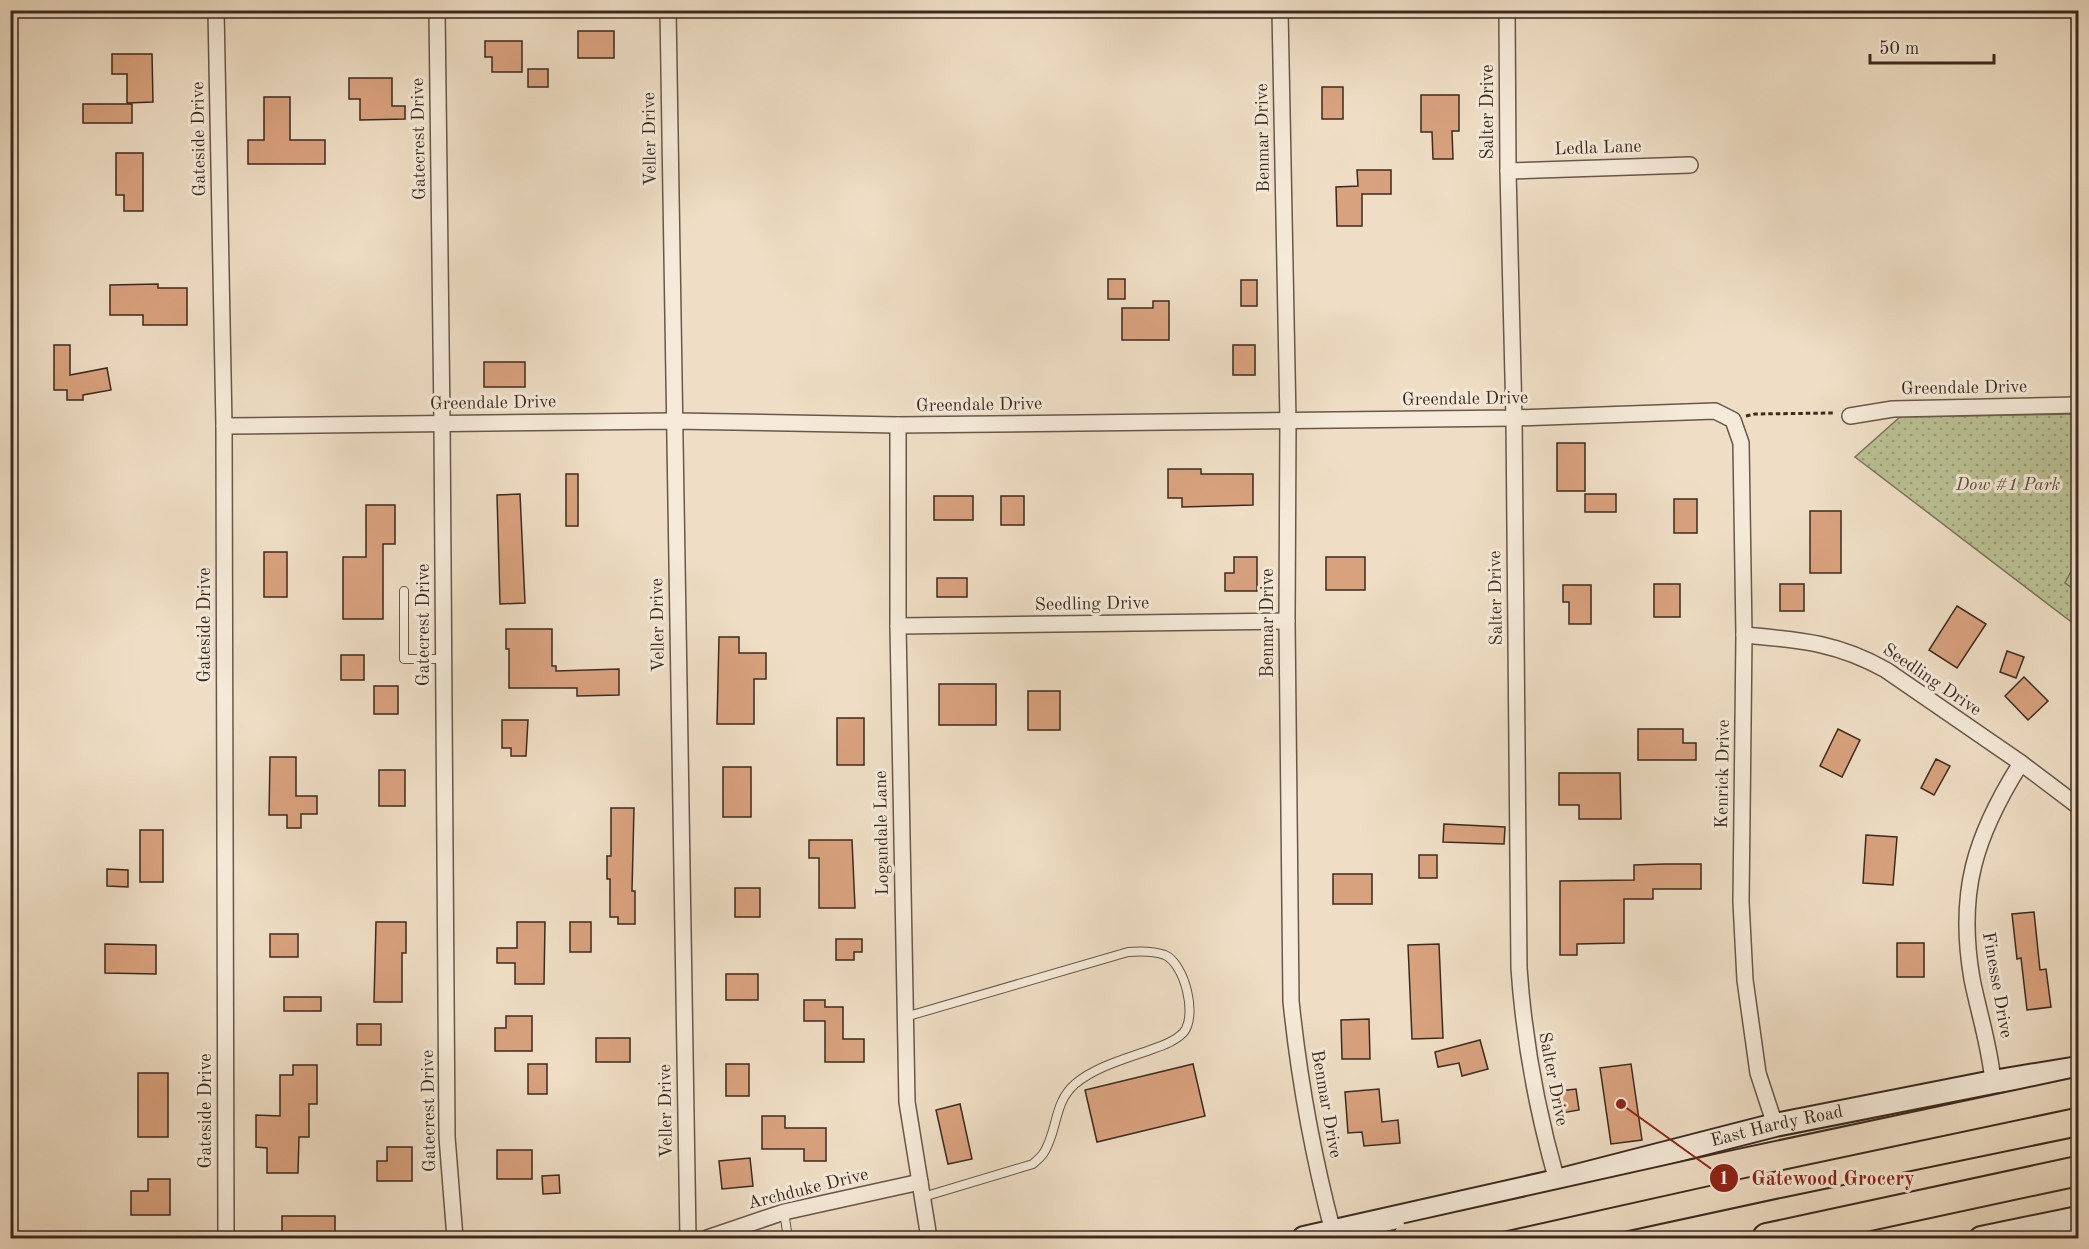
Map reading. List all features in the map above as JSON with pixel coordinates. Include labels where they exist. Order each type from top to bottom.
[{"type":"highway","points":[[1779,1183],[2031,1097],[2079,1083]]},
{"type":"highway","points":[[1407,1239],[1751,1161],[2079,1092]]},
{"type":"highway","points":[[1524,1239],[2079,1121]]},
{"type":"highway","points":[[1767,1239],[2079,1171]]},
{"type":"main road","name":"East Hardy Road","points":[[1304,1239],[1557,1181],[1775,1125],[1994,1082],[2079,1068]]},
{"type":"main road","points":[[1981,1239],[2079,1218]]},
{"type":"street","name":"Gateside Drive","points":[[216,10],[224,426],[226,1239]]},
{"type":"street","name":"Gatecrest Drive","points":[[437,10],[447,1137],[455,1239]]},
{"type":"street","name":"Veller Drive","points":[[668,10],[688,1239]]},
{"type":"street","name":"Benmar Drive","points":[[1280,10],[1288,422],[1287,621],[1291,1001],[1296,1055],[1305,1107],[1333,1232]]},
{"type":"street","name":"Salter Drive","points":[[1507,10],[1514,418],[1519,968],[1522,1015],[1529,1062],[1557,1181]]},
{"type":"street","name":"Ledla Lane","points":[[1508,171],[1690,165]]},
{"type":"street","name":"Greendale Drive","points":[[1850,416],[1893,409],[2079,405]]},
{"type":"street","name":"Greendale Drive","points":[[224,426],[674,421],[898,425],[1288,422],[1514,418],[1715,411],[1733,420]]},
{"type":"street","name":"Kenrick Drive","points":[[1733,420],[1741,444],[1744,635],[1741,902],[1745,980],[1758,1073],[1775,1125]]},
{"type":"street","name":"Logandale Lane","points":[[898,425],[898,626],[907,1102],[929,1239]]},
{"type":"street","name":"Seedling Drive","points":[[898,626],[1287,621]]},
{"type":"street","name":"Seedling Drive","points":[[1744,635],[1805,641],[1865,659],[1886,670],[2079,806]]},
{"type":"street","name":"Finesse Drive","points":[[1994,1082],[1972,978],[1967,932],[1968,897],[1973,864],[1983,834],[2003,792],[2021,763]]},
{"type":"street","name":"Archduke Drive","points":[[707,1239],[784,1212],[921,1189]]},
{"type":"lane","points":[[404,591],[404,659],[444,658]]},
{"type":"lane","points":[[905,1017],[1128,952],[1146,951],[1165,955],[1176,964],[1183,978],[1190,1011],[1183,1033],[1167,1043],[1094,1072],[1075,1084],[1063,1097],[1052,1136],[1043,1154],[1033,1164],[921,1189]]},
{"type":"lane","points":[[784,1212],[788,1239]]},
{"type":"path","points":[[1733,420],[1755,414],[1827,412],[1850,416]]},
{"type":"green space","name":"Dow #1 Park","points":[[2078,414],[2078,627],[1855,457],[1900,417]]},
{"type":"green space","points":[[2078,558],[2078,592],[2065,583]]},
{"type":"building","points":[[578,31],[614,31],[614,58],[578,58]]},
{"type":"building","points":[[485,41],[522,41],[522,72],[492,72],[492,57],[485,57]]},
{"type":"building","points":[[112,54],[152,54],[153,102],[127,103],[127,74],[112,74]]},
{"type":"building","points":[[528,69],[548,69],[548,87],[528,87]]},
{"type":"building","points":[[349,78],[392,78],[392,106],[405,106],[405,119],[360,120],[360,99],[349,99]]},
{"type":"building","points":[[1322,87],[1343,87],[1343,119],[1322,119]]},
{"type":"building","points":[[1421,95],[1459,95],[1459,131],[1452,131],[1453,159],[1433,159],[1432,132],[1421,132]]},
{"type":"building","points":[[264,97],[290,97],[290,140],[325,140],[325,164],[248,164],[248,140],[264,140]]},
{"type":"building","points":[[83,104],[132,104],[132,123],[83,123]]},
{"type":"building","points":[[116,153],[143,153],[143,211],[124,211],[124,195],[116,195]]},
{"type":"building","points":[[1357,170],[1391,170],[1391,194],[1362,194],[1362,226],[1337,226],[1336,187],[1358,186]]},
{"type":"building","points":[[1108,279],[1125,279],[1125,299],[1108,299]]},
{"type":"building","points":[[1241,280],[1257,280],[1257,306],[1241,306]]},
{"type":"building","points":[[158,284],[158,288],[187,288],[187,325],[143,325],[143,315],[110,315],[110,285]]},
{"type":"building","points":[[1153,301],[1169,301],[1169,340],[1122,340],[1122,308],[1153,308]]},
{"type":"building","points":[[54,345],[70,345],[70,375],[107,368],[111,390],[83,395],[83,400],[67,400],[67,390],[54,390]]},
{"type":"building","points":[[1233,345],[1255,345],[1255,375],[1233,375]]},
{"type":"building","points":[[484,362],[525,362],[525,387],[484,387]]},
{"type":"building","points":[[1557,443],[1585,443],[1585,491],[1557,491]]},
{"type":"building","points":[[1168,469],[1201,469],[1201,474],[1253,474],[1253,505],[1182,507],[1182,498],[1168,498]]},
{"type":"building","points":[[566,474],[578,474],[578,526],[566,526]]},
{"type":"building","points":[[520,494],[525,603],[500,604],[497,495]]},
{"type":"building","points":[[1585,494],[1616,494],[1616,512],[1585,512]]},
{"type":"building","points":[[934,496],[973,496],[973,520],[934,520]]},
{"type":"building","points":[[1001,496],[1024,496],[1024,525],[1001,525]]},
{"type":"building","points":[[1674,499],[1697,499],[1697,533],[1674,533]]},
{"type":"building","points":[[366,505],[395,505],[395,544],[383,544],[383,619],[343,619],[343,557],[366,557]]},
{"type":"building","points":[[1810,511],[1841,511],[1841,573],[1810,573]]},
{"type":"building","points":[[264,552],[287,552],[287,597],[264,597]]},
{"type":"building","points":[[1234,557],[1257,557],[1257,591],[1225,591],[1225,573],[1234,573]]},
{"type":"building","points":[[1326,557],[1365,557],[1365,590],[1326,590]]},
{"type":"building","points":[[937,578],[967,578],[967,597],[937,597]]},
{"type":"building","points":[[1654,584],[1680,584],[1680,617],[1654,617]]},
{"type":"building","points":[[1780,584],[1804,584],[1804,611],[1780,611]]},
{"type":"building","points":[[1563,585],[1591,585],[1591,624],[1569,624],[1569,602],[1563,602]]},
{"type":"building","points":[[1957,606],[1986,624],[1957,668],[1929,650]]},
{"type":"building","points":[[506,629],[552,629],[552,666],[556,666],[556,671],[619,669],[619,695],[577,696],[577,688],[509,688],[509,649],[506,649]]},
{"type":"building","points":[[719,637],[739,637],[739,653],[766,653],[766,679],[754,679],[754,724],[717,724]]},
{"type":"building","points":[[2007,651],[2024,657],[2016,678],[2000,672]]},
{"type":"building","points":[[341,655],[364,655],[364,680],[341,680]]},
{"type":"building","points":[[2024,677],[2048,701],[2028,720],[2005,696]]},
{"type":"building","points":[[939,684],[996,684],[996,725],[939,725]]},
{"type":"building","points":[[374,686],[398,686],[398,714],[374,714]]},
{"type":"building","points":[[1028,691],[1060,691],[1060,730],[1028,730]]},
{"type":"building","points":[[837,718],[864,718],[864,765],[837,765]]},
{"type":"building","points":[[502,720],[528,720],[526,756],[511,756],[511,748],[502,748]]},
{"type":"building","points":[[1638,729],[1683,729],[1683,743],[1696,743],[1696,760],[1638,760]]},
{"type":"building","points":[[1838,729],[1860,740],[1842,777],[1820,766]]},
{"type":"building","points":[[270,757],[296,757],[296,796],[317,796],[317,814],[301,814],[301,828],[287,828],[287,815],[269,815]]},
{"type":"building","points":[[1936,759],[1950,766],[1934,795],[1921,788]]},
{"type":"building","points":[[723,767],[751,767],[751,817],[723,817]]},
{"type":"building","points":[[379,770],[405,770],[405,806],[379,806]]},
{"type":"building","points":[[1559,773],[1620,773],[1621,819],[1579,819],[1579,805],[1559,805]]},
{"type":"building","points":[[611,808],[634,808],[632,891],[635,891],[635,924],[618,924],[618,917],[610,917],[610,879],[607,879],[607,856],[611,856]]},
{"type":"building","points":[[1444,824],[1505,827],[1504,844],[1443,842]]},
{"type":"building","points":[[140,830],[163,830],[163,882],[140,882]]},
{"type":"building","points":[[1866,835],[1897,837],[1893,885],[1863,883]]},
{"type":"building","points":[[809,840],[852,840],[855,908],[819,908],[819,858],[809,858]]},
{"type":"building","points":[[1419,855],[1437,855],[1437,878],[1419,878]]},
{"type":"building","points":[[1701,864],[1701,889],[1653,889],[1653,899],[1624,899],[1624,943],[1577,944],[1577,955],[1560,955],[1560,881],[1634,880],[1634,865]]},
{"type":"building","points":[[107,869],[128,870],[128,887],[107,886]]},
{"type":"building","points":[[1333,874],[1372,874],[1372,904],[1333,904]]},
{"type":"building","points":[[735,888],[760,888],[760,917],[735,917]]},
{"type":"building","points":[[2034,912],[2040,970],[2046,969],[2051,1007],[2027,1010],[2021,958],[2017,959],[2012,914]]},
{"type":"building","points":[[376,922],[406,922],[406,953],[402,953],[402,1002],[374,1002]]},
{"type":"building","points":[[517,922],[545,922],[544,984],[515,984],[515,963],[497,963],[497,948],[517,948]]},
{"type":"building","points":[[570,922],[591,922],[591,952],[570,952]]},
{"type":"building","points":[[270,934],[298,934],[298,957],[270,957]]},
{"type":"building","points":[[836,939],[862,939],[862,952],[854,952],[854,960],[836,960]]},
{"type":"building","points":[[1897,943],[1924,943],[1924,977],[1897,977]]},
{"type":"building","points":[[105,944],[156,945],[156,974],[105,973]]},
{"type":"building","points":[[1439,944],[1443,1038],[1412,1039],[1408,945]]},
{"type":"building","points":[[726,974],[758,974],[758,1000],[726,1000]]},
{"type":"building","points":[[284,997],[321,997],[321,1011],[284,1011]]},
{"type":"building","points":[[804,1000],[825,1000],[825,1007],[843,1007],[843,1039],[864,1039],[864,1062],[825,1062],[825,1021],[804,1021]]},
{"type":"building","points":[[506,1016],[532,1016],[532,1051],[495,1051],[495,1028],[506,1028]]},
{"type":"building","points":[[1369,1019],[1370,1059],[1342,1059],[1341,1020]]},
{"type":"building","points":[[357,1024],[381,1024],[381,1045],[357,1045]]},
{"type":"building","points":[[596,1038],[630,1038],[630,1062],[596,1062]]},
{"type":"building","points":[[1480,1040],[1488,1069],[1462,1076],[1459,1063],[1438,1067],[1435,1052]]},
{"type":"building","points":[[528,1064],[547,1064],[547,1094],[528,1094]]},
{"type":"building","points":[[726,1064],[749,1064],[749,1096],[726,1096]]},
{"type":"building","points":[[1193,1064],[1205,1116],[1097,1142],[1085,1090]]},
{"type":"building","points":[[1631,1064],[1642,1140],[1611,1144],[1600,1068]]},
{"type":"building","points":[[293,1065],[317,1065],[317,1104],[309,1104],[309,1137],[299,1137],[298,1173],[267,1173],[267,1148],[256,1147],[256,1115],[280,1116],[280,1075],[293,1075]]},
{"type":"building","points":[[138,1073],[168,1073],[168,1137],[138,1137]]},
{"type":"building","points":[[1379,1089],[1382,1122],[1398,1120],[1400,1143],[1364,1146],[1362,1132],[1348,1133],[1345,1092]]},
{"type":"building","points":[[1576,1089],[1579,1110],[1562,1113],[1559,1091]]},
{"type":"building","points":[[960,1104],[972,1159],[948,1164],[936,1110]]},
{"type":"building","points":[[762,1116],[785,1116],[785,1128],[826,1128],[826,1161],[804,1161],[804,1149],[762,1149]]},
{"type":"building","points":[[387,1147],[412,1147],[412,1181],[377,1181],[377,1161],[387,1161]]},
{"type":"building","points":[[497,1150],[532,1150],[532,1179],[497,1179]]},
{"type":"building","points":[[750,1158],[753,1186],[722,1189],[719,1161]]},
{"type":"building","points":[[559,1175],[560,1193],[543,1194],[542,1176]]},
{"type":"building","points":[[148,1179],[170,1179],[170,1215],[131,1215],[131,1191],[148,1191]]},
{"type":"building","points":[[282,1216],[335,1216],[335,1239],[282,1239]]},
{"type":"place","name":"Gatewood Grocery","points":[[1621,1104]]}]
